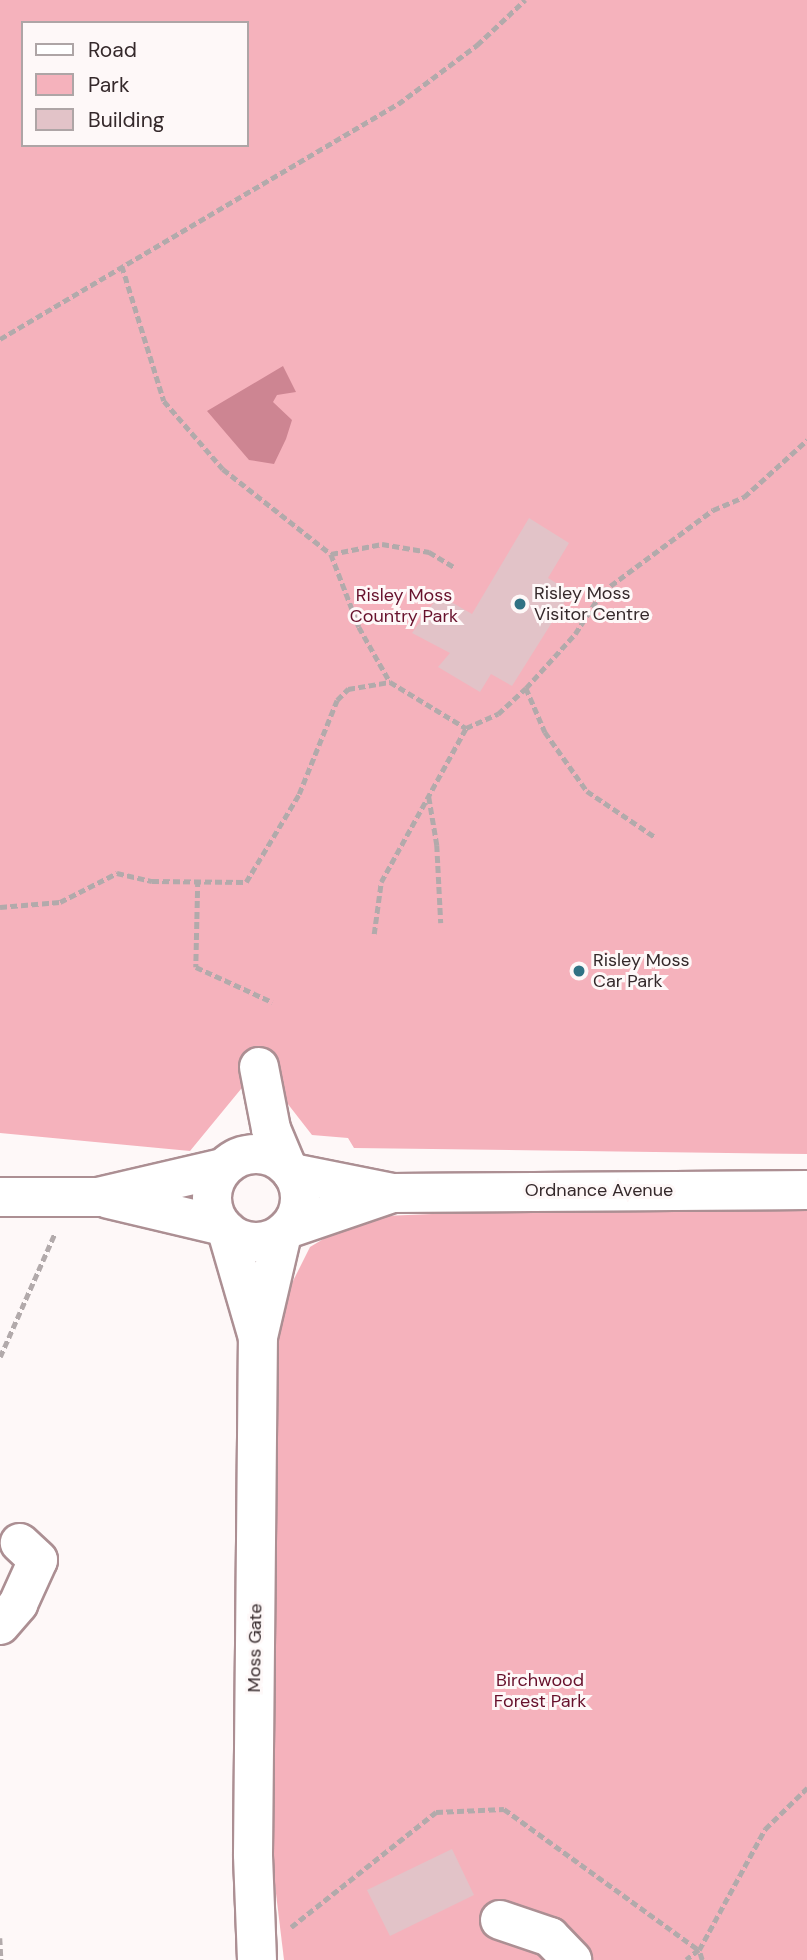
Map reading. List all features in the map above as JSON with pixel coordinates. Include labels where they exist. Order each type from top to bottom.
[{"type":"street","points":[[0,1197],[84,1198],[225,1229],[254,1242],[285,1231],[300,1202],[290,1170],[271,1129],[259,1067],[228,1164],[216,1179],[212,1204],[225,1229]]},
{"type":"street","points":[[84,1198],[262,1154],[290,1170]]},
{"type":"street","name":"Ordnance Avenue","points":[[290,1170],[392,1194],[807,1190]]},
{"type":"street","name":"Ordnance Avenue","points":[[285,1231],[392,1194]]},
{"type":"street","name":"Moss Gate","points":[[225,1229],[258,1336]]},
{"type":"street","name":"Moss Gate","points":[[270,1947],[253,1840],[258,1336],[285,1231]]},
{"type":"street","points":[[0,1625],[18,1604],[38,1560],[20,1543]]},
{"type":"street","points":[[500,1920],[550,1937],[572,1960]]},
{"type":"path","points":[[0,339],[398,104],[477,45],[525,0]]},
{"type":"path","points":[[122,267],[164,401],[223,468],[331,554],[359,627],[390,682],[466,728]]},
{"type":"path","points":[[374,934],[381,882],[466,728],[498,714],[526,688],[575,634],[602,592],[713,510],[744,497],[807,440]]},
{"type":"path","points":[[331,554],[382,544],[429,552],[456,568]]},
{"type":"path","points":[[0,907],[60,902],[117,873],[152,881],[246,882],[299,794],[337,700],[348,689],[390,682]]},
{"type":"path","points":[[526,688],[545,732],[587,792],[655,836]]},
{"type":"path","points":[[428,796],[437,845],[441,923]]},
{"type":"path","points":[[198,880],[196,967],[272,1002]]},
{"type":"path","points":[[0,1357],[84,1198]]},
{"type":"path","points":[[686,1960],[699,1950],[765,1829],[807,1788]]},
{"type":"path","points":[[270,1947],[436,1812],[504,1809],[699,1950],[702,1960]]},
{"type":"path","points":[[0,1938],[1,1960]]},
{"type":"green space","name":"Risley Moss Country Park","points":[[0,0],[807,0],[807,1154],[354,1148],[348,1138],[312,1135],[259,1067],[190,1151],[0,1133]]},
{"type":"green space","name":"Birchwood Forest Park","points":[[577,1208],[807,1211],[807,1960],[284,1960],[271,1852],[277,1313],[310,1247],[360,1217]]},
{"type":"shaded area","points":[[283,366],[296,392],[277,395],[273,402],[292,420],[286,439],[274,464],[249,460],[207,411]]},
{"type":"building","name":"Risley Moss Visitor Centre","points":[[529,518],[569,543],[548,578],[571,592],[512,686],[491,674],[480,692],[438,667],[450,653],[412,633],[439,595],[472,614]]},
{"type":"building","points":[[452,1849],[474,1895],[390,1936],[367,1890]]},
{"type":"place","name":"Risley Moss Visitor Centre","points":[[520,604]]},
{"type":"place","name":"Risley Moss Car Park","points":[[579,971]]}]
